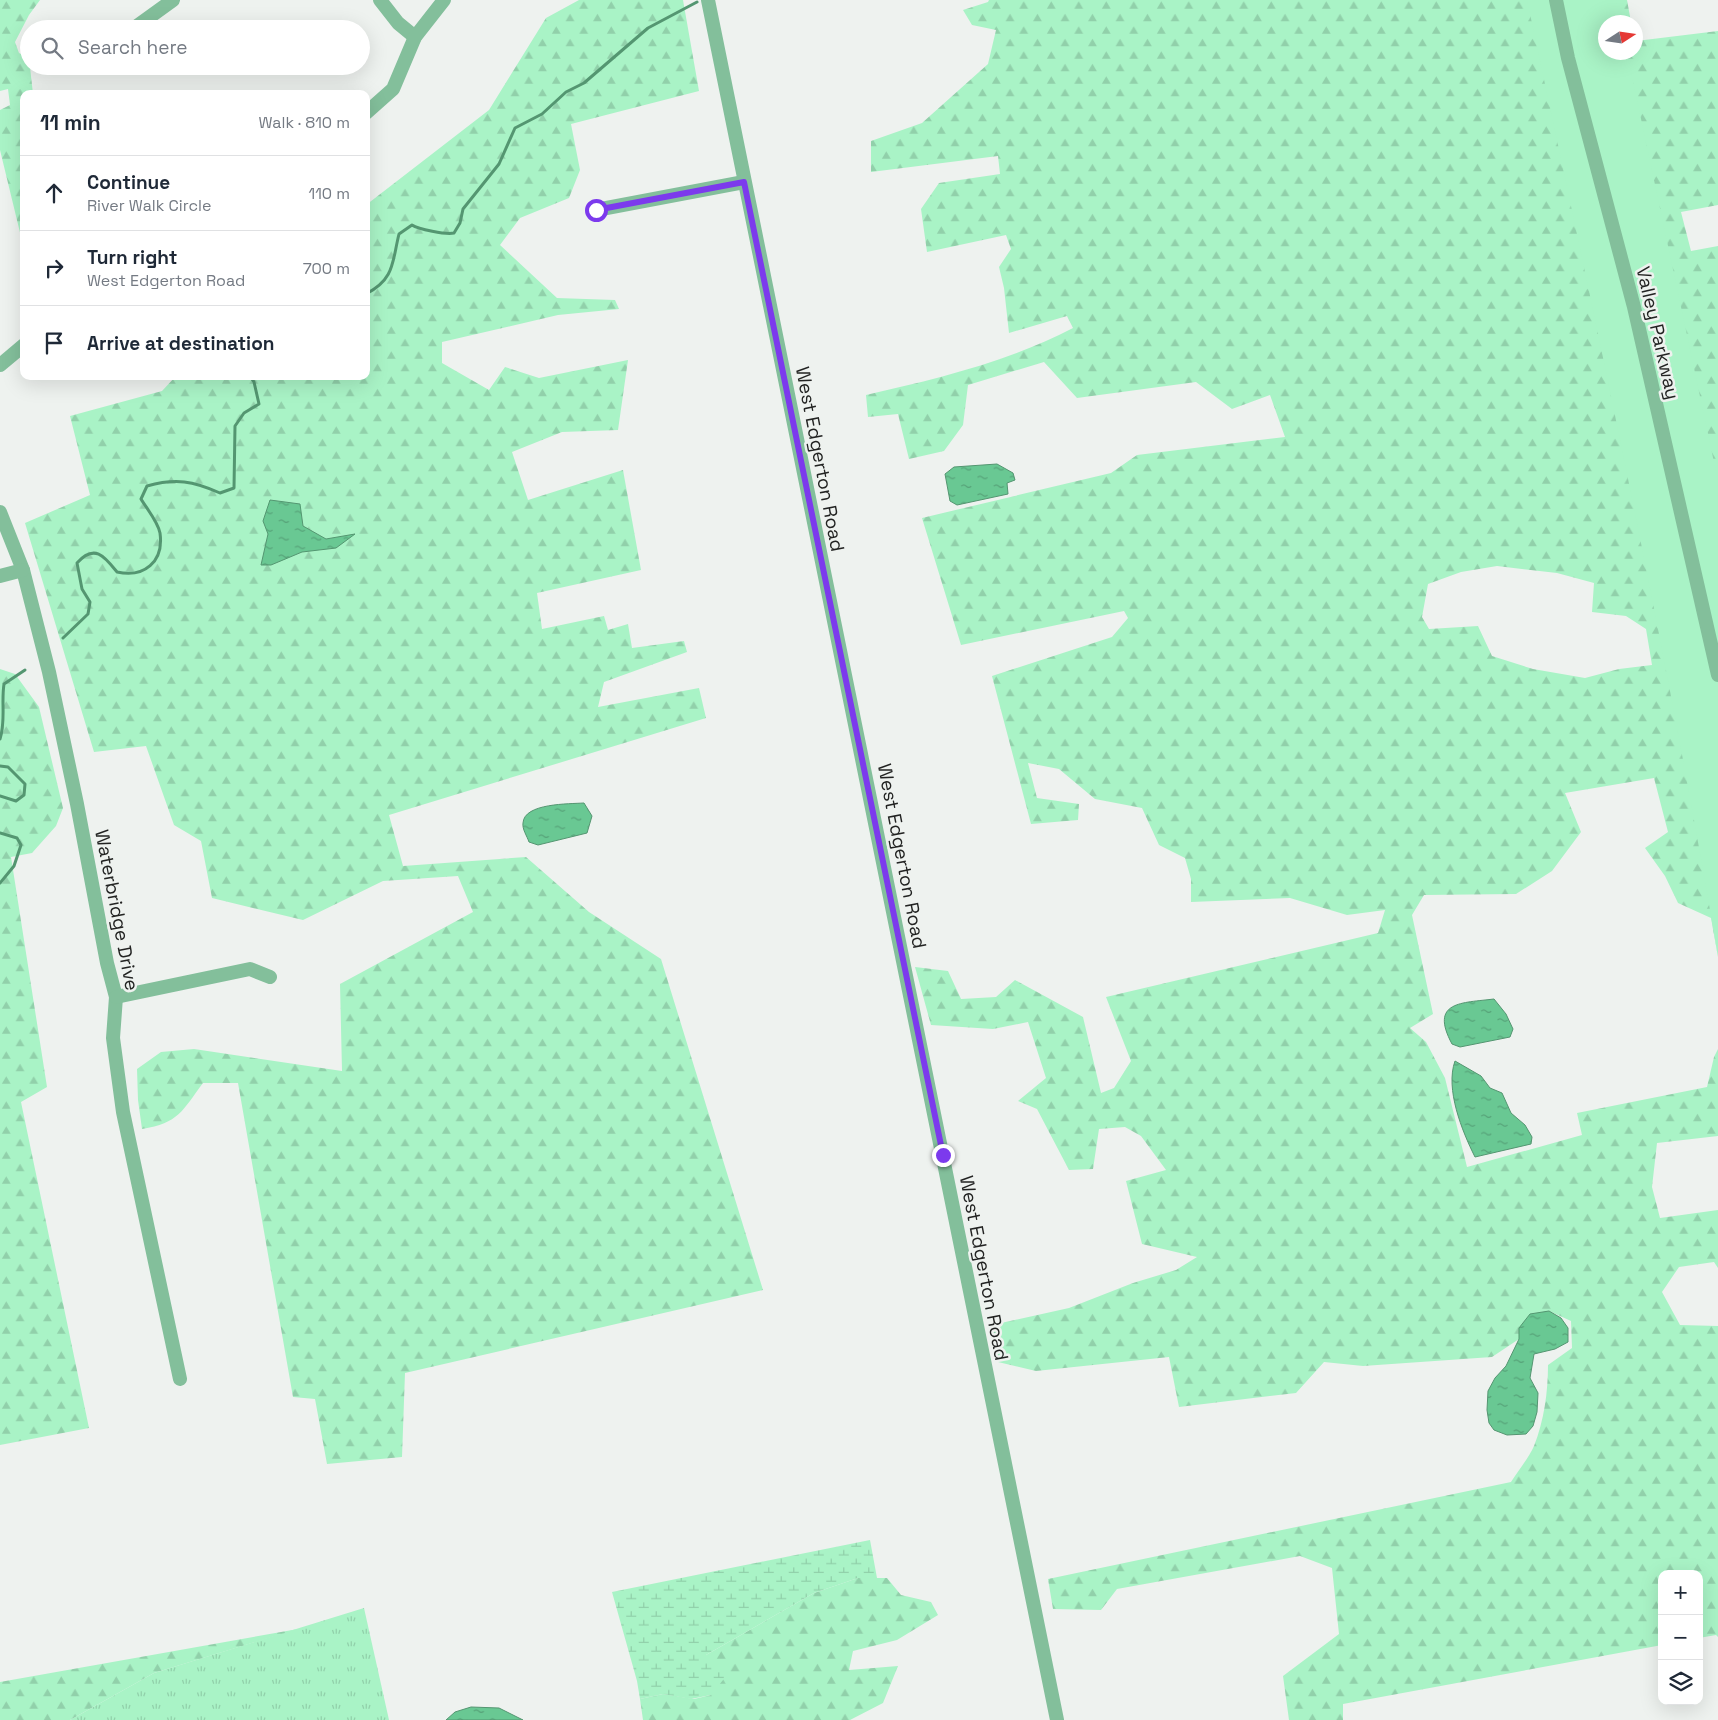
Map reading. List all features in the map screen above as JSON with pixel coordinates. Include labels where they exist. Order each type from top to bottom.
[{"type":"street","points":[[145,20],[173,0]]},
{"type":"street","points":[[380,0],[398,23],[415,37]]},
{"type":"street","points":[[370,109],[393,89],[415,37],[444,0]]},
{"type":"street","name":"West Edgerton Road","points":[[708,0],[1057,1720]]},
{"type":"street","name":"Valley Parkway","points":[[1556,0],[1568,58],[1634,307],[1718,675]]},
{"type":"street","points":[[596,210],[744,182]]},
{"type":"street","points":[[0,364],[20,348]]},
{"type":"street","name":"Waterbridge Drive","points":[[0,512],[22,570],[49,672],[78,804],[107,963],[116,997],[113,1038],[123,1112],[180,1379]]},
{"type":"street","points":[[0,576],[22,570]]},
{"type":"street","points":[[116,997],[250,969],[270,976]]},
{"type":"green space","points":[[0,0],[40,0],[26,20],[20,20],[20,32],[15,42],[20,54],[20,75],[31,75],[33,90],[20,90],[20,232],[0,150],[0,110],[10,105],[8,89],[0,91]]},
{"type":"green space","points":[[579,0],[683,0],[699,91],[571,124],[580,170],[569,198],[520,218],[500,245],[557,298],[615,300],[619,309],[558,315],[442,342],[442,363],[489,390],[505,367],[539,378],[628,360],[618,430],[562,432],[512,452],[528,500],[623,470],[641,570],[537,593],[542,629],[604,616],[608,630],[628,624],[632,648],[684,641],[687,652],[604,682],[598,707],[699,688],[706,718],[389,815],[403,866],[526,857],[589,912],[661,959],[763,1290],[405,1373],[402,1457],[327,1464],[315,1399],[293,1397],[238,1083],[203,1083],[184,1108],[172,1119],[142,1129],[138,1100],[137,1069],[161,1052],[194,1049],[342,1071],[340,984],[473,912],[458,876],[383,881],[303,920],[212,898],[201,841],[174,825],[146,746],[94,752],[25,523],[90,495],[70,416],[162,391],[172,380],[370,380],[370,202],[489,110],[546,18]]},
{"type":"green space","points":[[989,0],[1535,0],[1614,263],[1718,957],[1711,918],[1678,903],[1665,876],[1645,848],[1668,832],[1654,778],[1565,793],[1581,832],[1552,871],[1516,894],[1424,895],[1412,915],[1433,1014],[1410,1028],[1426,1042],[1445,1078],[1467,1167],[1582,1135],[1577,1113],[1707,1087],[1714,1057],[1718,1049],[1718,1136],[1657,1143],[1652,1187],[1660,1218],[1718,1210],[1718,1268],[1714,1262],[1679,1267],[1662,1292],[1680,1325],[1718,1326],[1718,1637],[1716,1635],[1703,1637],[1703,1570],[1658,1570],[1658,1646],[1343,1704],[1343,1720],[1289,1720],[1283,1676],[1339,1634],[1332,1568],[1300,1556],[1117,1589],[1101,1610],[1053,1609],[1048,1579],[1511,1482],[1534,1446],[1545,1406],[1548,1365],[1572,1348],[1571,1321],[1549,1311],[1519,1328],[1519,1339],[1492,1357],[1363,1366],[1324,1362],[1296,1393],[1179,1407],[1169,1357],[1036,1371],[998,1362],[992,1325],[1069,1308],[1133,1283],[1176,1270],[1197,1257],[1142,1244],[1126,1181],[1166,1170],[1141,1136],[1125,1127],[1099,1129],[1093,1169],[1069,1170],[1037,1109],[1018,1101],[1046,1078],[1028,1022],[993,1029],[931,1025],[915,967],[948,971],[961,999],[996,997],[1015,980],[1083,1017],[1101,1093],[1114,1088],[1131,1061],[1106,997],[1378,933],[1385,910],[1347,915],[1290,898],[1191,902],[1191,879],[1185,858],[1159,845],[1142,808],[1095,799],[1059,769],[1028,763],[1037,798],[1079,804],[1078,820],[1031,824],[992,676],[1112,637],[1128,618],[1124,611],[961,645],[922,518],[1111,473],[1137,455],[1285,437],[1270,395],[1232,409],[1196,382],[1077,398],[1044,362],[968,385],[963,425],[944,451],[909,459],[898,414],[868,417],[866,395],[919,383],[997,360],[1023,351],[1073,328],[1067,316],[1009,333],[1004,288],[999,267],[1011,249],[1006,235],[927,252],[921,209],[939,183],[1000,174],[998,156],[871,172],[871,141],[922,123],[988,64],[996,30],[972,25],[963,10],[988,2]],"holes":[[[1497,566],[1557,573],[1594,583],[1592,612],[1626,616],[1646,629],[1652,665],[1619,669],[1585,678],[1533,669],[1492,656],[1478,626],[1429,629],[1422,617],[1428,584],[1461,572]]]},
{"type":"green space","points":[[1527,0],[1616,0],[1619,15],[1598,15],[1598,60],[1628,60],[1718,481],[1718,957],[1652,597]]},
{"type":"green space","points":[[1571,0],[1627,0],[1630,15],[1598,15],[1598,60],[1643,60],[1643,40],[1718,31],[1718,205],[1681,212],[1691,251],[1718,246],[1718,606]]},
{"type":"green space","points":[[0,669],[15,674],[39,707],[63,808],[56,826],[32,853],[11,857],[47,1087],[21,1102],[89,1428],[0,1445]]},
{"type":"green space","points":[[870,1540],[877,1578],[858,1578],[814,1593],[706,1655],[727,1675],[711,1695],[691,1699],[663,1694],[640,1699],[637,1681],[612,1592]]},
{"type":"green space","points":[[858,1578],[887,1578],[901,1595],[931,1602],[938,1615],[897,1640],[853,1651],[849,1670],[898,1666],[883,1703],[850,1720],[643,1720],[640,1699],[663,1694],[694,1699],[711,1695],[706,1655],[814,1593]]},
{"type":"green space","points":[[364,1608],[389,1720],[70,1720],[154,1673]]},
{"type":"green space","points":[[298,1629],[154,1673],[70,1720],[0,1720],[0,1682]]},
{"type":"water","points":[[997,464],[1013,473],[1015,480],[1007,483],[1008,494],[957,505],[950,501],[945,474],[954,467]]},
{"type":"water","points":[[270,500],[300,504],[303,526],[326,539],[355,534],[336,548],[302,552],[271,565],[261,565],[268,534],[263,521]]},
{"type":"water","points":[[584,803],[592,816],[587,833],[538,845],[529,842],[523,825],[525,816],[539,808],[548,806]]},
{"type":"water","points":[[1494,999],[1506,1014],[1513,1029],[1510,1037],[1460,1047],[1452,1044],[1444,1019],[1447,1012],[1452,1007],[1461,1004]]},
{"type":"water","points":[[1455,1061],[1481,1076],[1490,1088],[1502,1093],[1511,1113],[1525,1125],[1532,1137],[1531,1144],[1475,1157],[1456,1110],[1452,1084],[1452,1072]]},
{"type":"water","points":[[1549,1311],[1561,1318],[1568,1328],[1568,1342],[1555,1349],[1534,1354],[1530,1378],[1538,1393],[1537,1412],[1533,1426],[1526,1434],[1507,1435],[1494,1430],[1489,1423],[1487,1410],[1488,1391],[1495,1378],[1506,1366],[1519,1339],[1519,1328],[1530,1314]]},
{"type":"water","points":[[471,1707],[499,1708],[523,1720],[446,1720],[455,1712]]},
{"type":"waterway","points":[[370,291],[382,282],[391,269],[399,234],[412,225],[432,231],[454,233],[460,223],[463,209],[499,164],[515,128],[542,114],[566,92],[584,83],[648,28],[697,2]]},
{"type":"waterway","points":[[63,638],[88,614],[90,602],[82,589],[77,563],[83,557],[94,553],[99,554],[117,572],[127,573],[136,573],[144,570],[155,560],[159,552],[160,533],[155,520],[141,499],[147,486],[167,482],[184,482],[193,483],[220,493],[234,488],[235,426],[244,413],[259,404],[253,380]]},
{"type":"waterway","points":[[0,739],[3,725],[4,684],[25,670]]},
{"type":"waterway","points":[[0,766],[8,767],[25,784],[24,795],[16,801],[0,796]]},
{"type":"waterway","points":[[0,833],[17,838],[21,845],[14,866],[0,883]]},
{"type":"route","points":[[596,210],[744,182],[943,1155]]}]
